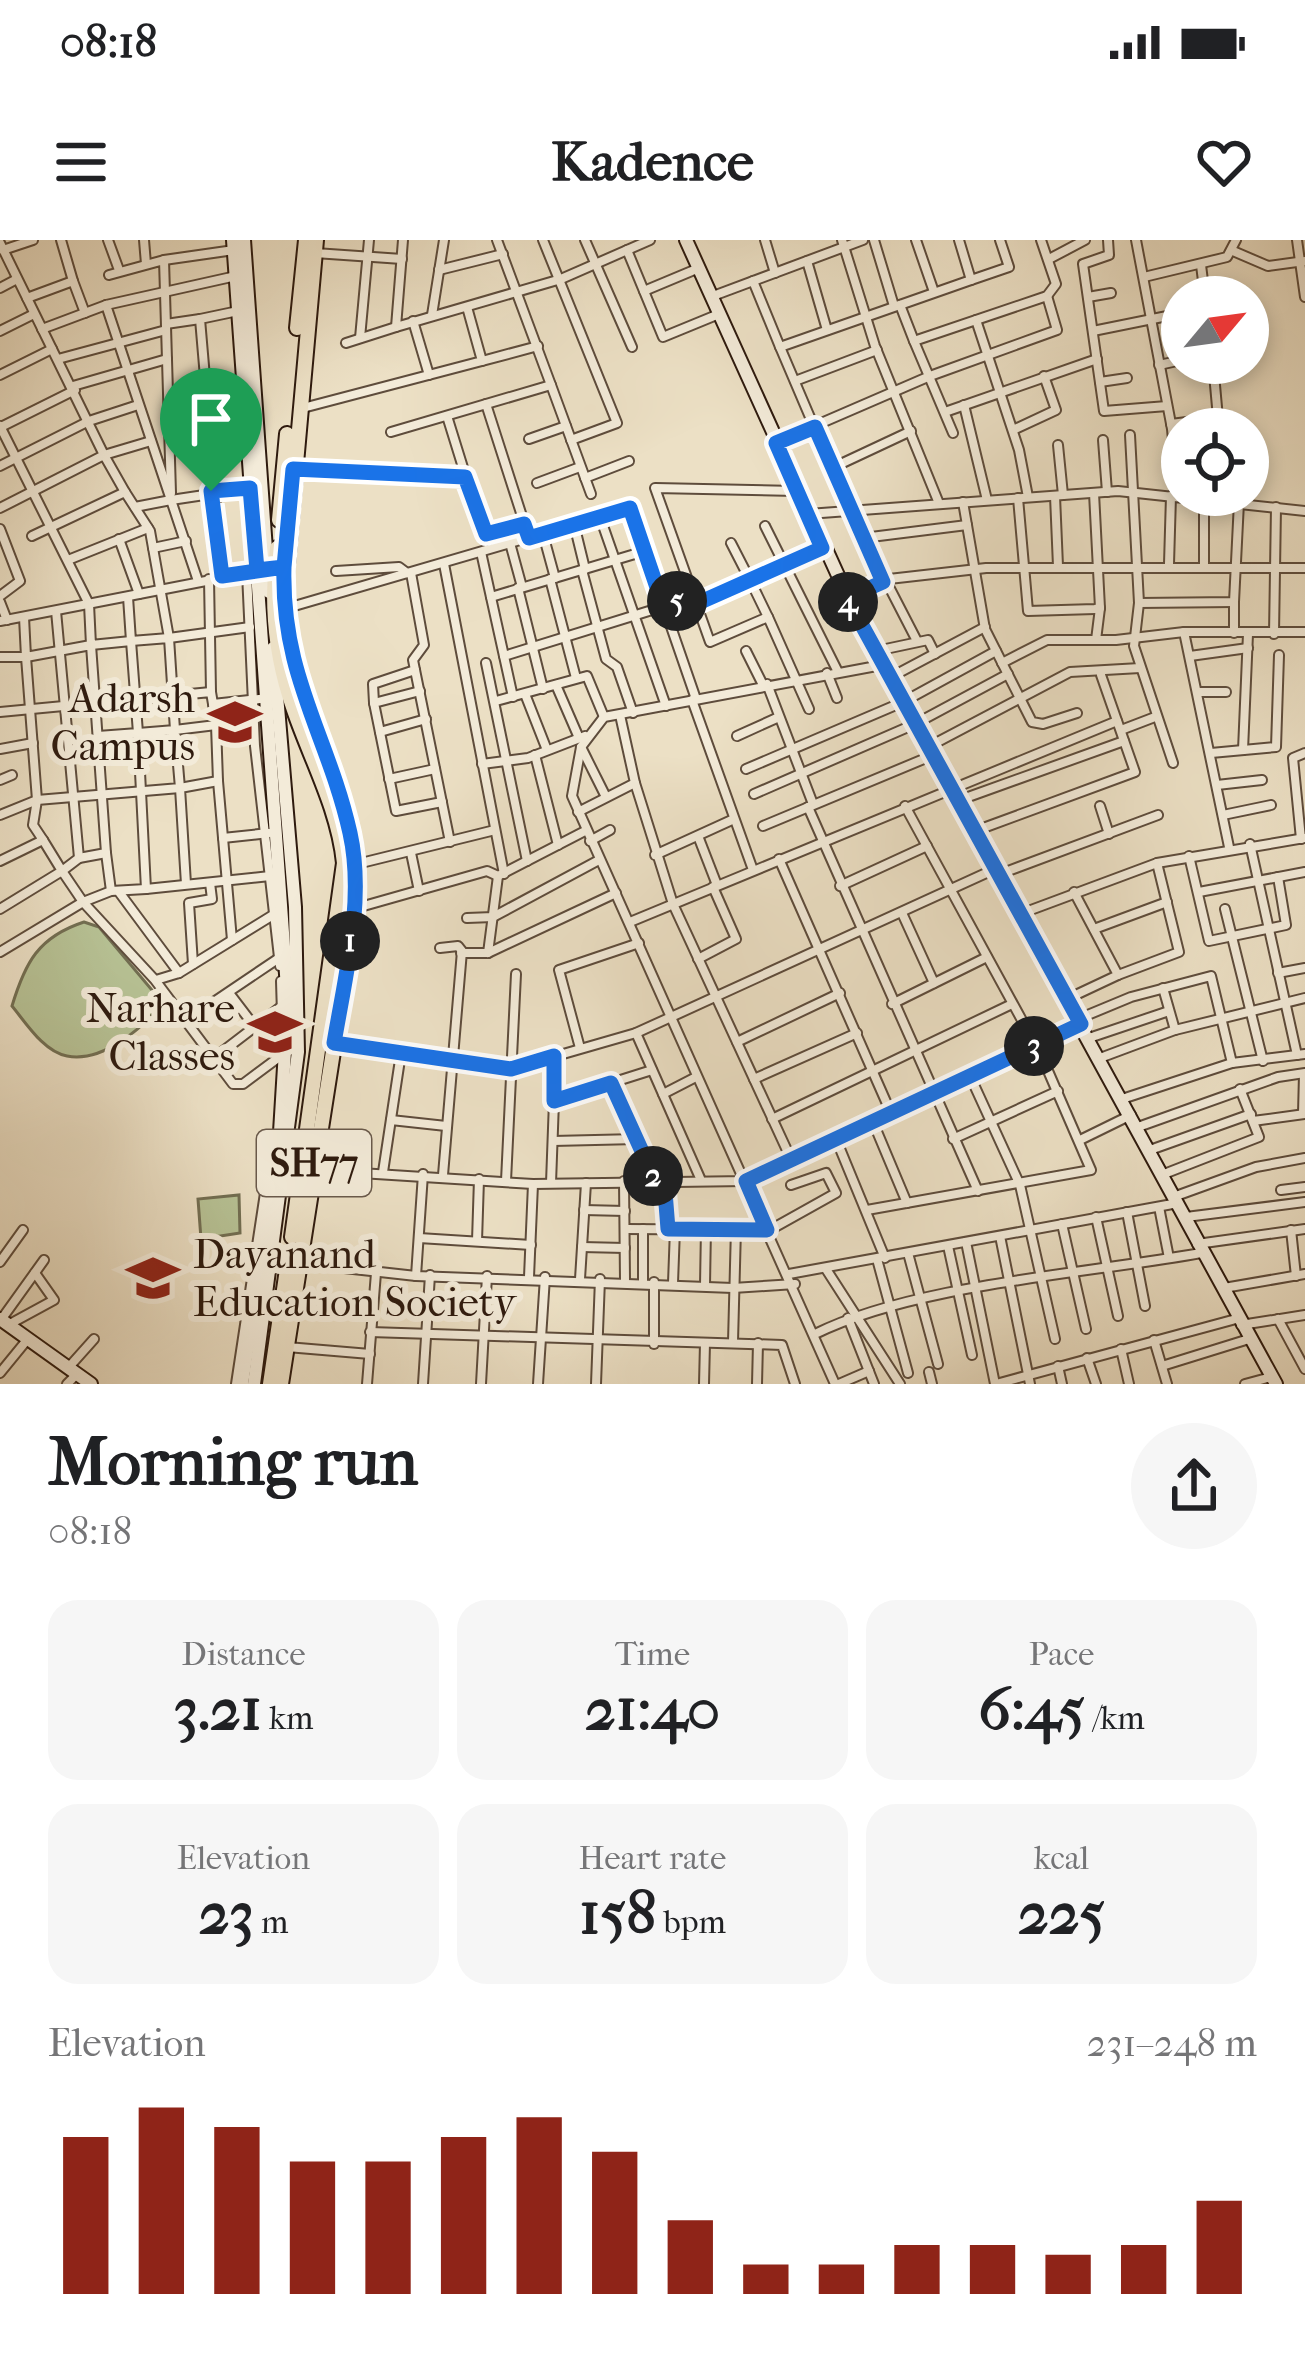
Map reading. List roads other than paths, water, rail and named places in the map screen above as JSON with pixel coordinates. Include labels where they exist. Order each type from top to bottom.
[{"type":"main road","name":"SH77","points":[[266,569],[293,469],[312,244]]},
{"type":"main road","name":"SH77","points":[[270,1384],[322,1050],[344,862],[339,830],[271,698],[266,569],[282,491],[312,244]]},
{"type":"main road","name":"SH77","points":[[268,616],[346,816],[355,865],[334,1043],[281,1384]]},
{"type":"street","points":[[33,240],[1,245],[104,455],[148,528],[163,588],[186,884]]},
{"type":"street","points":[[61,240],[86,313]]},
{"type":"street","points":[[108,240],[114,273],[237,243]]},
{"type":"street","points":[[144,240],[146,264]]},
{"type":"street","points":[[360,338],[369,240]]},
{"type":"street","points":[[396,327],[404,240]]},
{"type":"street","points":[[432,315],[444,240]]},
{"type":"street","points":[[497,240],[591,494]]},
{"type":"street","points":[[543,240],[617,423],[572,440]]},
{"type":"street","points":[[584,240],[632,347]]},
{"type":"street","points":[[346,343],[520,293],[650,240]]},
{"type":"street","points":[[686,240],[847,598],[1164,1174],[1238,1322],[1274,1380],[1245,1384]]},
{"type":"street","points":[[765,240],[775,273]]},
{"type":"street","points":[[711,297],[843,243],[863,240]]},
{"type":"street","points":[[874,240],[952,433]]},
{"type":"street","points":[[916,240],[934,292]]},
{"type":"street","points":[[959,240],[971,280]]},
{"type":"street","points":[[780,346],[1009,267],[1000,240]]},
{"type":"street","points":[[914,341],[1047,296],[1056,284],[1042,240]]},
{"type":"street","points":[[1049,259],[1085,240]]},
{"type":"street","points":[[1108,240],[1108,256],[1083,264],[1104,411],[1167,406],[1136,240]]},
{"type":"street","points":[[1297,240],[1305,297]]},
{"type":"street","points":[[237,243],[238,311],[266,569],[285,1004],[239,1384]]},
{"type":"street","points":[[237,243],[256,489]]},
{"type":"street","points":[[843,243],[877,350],[938,501]]},
{"type":"street","points":[[312,244],[402,259]]},
{"type":"street","points":[[1144,277],[1201,265],[1234,245],[1268,266],[1302,261]]},
{"type":"street","points":[[630,246],[663,337],[718,314]]},
{"type":"street","points":[[439,270],[503,254]]},
{"type":"street","points":[[164,260],[171,500]]},
{"type":"street","points":[[807,261],[827,330]]},
{"type":"street","points":[[1201,265],[1202,276]]},
{"type":"street","points":[[644,292],[699,268]]},
{"type":"street","points":[[42,329],[106,305],[236,276]]},
{"type":"street","points":[[0,288],[17,279]]},
{"type":"street","points":[[26,298],[73,280]]},
{"type":"street","points":[[753,281],[850,511],[916,641]]},
{"type":"street","points":[[1088,297],[1111,293]]},
{"type":"street","points":[[776,443],[929,376],[1057,330],[1047,296]]},
{"type":"street","points":[[106,305],[198,581]]},
{"type":"street","points":[[467,307],[482,361]]},
{"type":"street","points":[[58,359],[116,339],[238,311]]},
{"type":"street","points":[[0,331],[34,314]]},
{"type":"street","points":[[1093,331],[1161,318]]},
{"type":"street","points":[[200,319],[211,491],[222,576]]},
{"type":"street","points":[[976,320],[1012,430],[1023,498],[1022,567],[1028,611],[1100,608]]},
{"type":"street","points":[[413,321],[429,375]]},
{"type":"street","points":[[298,409],[538,346]]},
{"type":"street","points":[[0,375],[52,349]]},
{"type":"street","points":[[795,381],[877,350]]},
{"type":"street","points":[[167,358],[74,388],[0,427],[89,604],[106,853],[114,891],[178,973]]},
{"type":"street","points":[[944,412],[1097,359]]},
{"type":"street","points":[[1012,430],[1056,410],[1044,376]]},
{"type":"street","points":[[1100,382],[1127,378]]},
{"type":"street","points":[[391,433],[550,385]]},
{"type":"street","points":[[486,404],[529,538]]},
{"type":"street","points":[[0,466],[89,422],[138,405]]},
{"type":"street","points":[[964,405],[987,500]]},
{"type":"street","points":[[447,416],[483,532],[524,524]]},
{"type":"street","points":[[529,439],[566,426]]},
{"type":"street","points":[[832,468],[911,431]]},
{"type":"street","points":[[1130,436],[1139,603],[1133,637],[1173,763]]},
{"type":"street","points":[[1103,440],[1107,492]]},
{"type":"street","points":[[0,508],[104,455],[151,441]]},
{"type":"street","points":[[1058,445],[1058,566]]},
{"type":"street","points":[[537,483],[629,461]]},
{"type":"street","points":[[293,469],[465,477]]},
{"type":"street","points":[[768,617],[710,642],[655,488],[796,491]]},
{"type":"street","points":[[135,508],[211,491],[282,491]]},
{"type":"street","points":[[32,536],[125,492]]},
{"type":"street","points":[[806,514],[938,501],[1107,492],[1161,495]]},
{"type":"street","points":[[1094,493],[1100,608],[1096,640]]},
{"type":"street","points":[[963,502],[985,627],[1019,698],[1036,725],[1077,712]]},
{"type":"street","points":[[1269,506],[1305,511]]},
{"type":"street","points":[[1274,634],[1276,507]]},
{"type":"street","points":[[0,657],[211,635],[630,508],[753,870]]},
{"type":"street","points":[[1169,564],[1173,516]]},
{"type":"street","points":[[1204,516],[1204,564]]},
{"type":"street","points":[[1234,633],[1238,516]]},
{"type":"street","points":[[600,517],[666,706]]},
{"type":"street","points":[[574,524],[606,659],[617,668],[633,713]]},
{"type":"street","points":[[863,538],[967,525]]},
{"type":"street","points":[[765,526],[832,673],[837,698]]},
{"type":"street","points":[[68,560],[148,528]]},
{"type":"street","points":[[0,529],[20,581],[0,599],[4,621],[266,569]]},
{"type":"street","points":[[543,534],[576,678]]},
{"type":"street","points":[[119,539],[140,594]]},
{"type":"street","points":[[153,548],[186,541]]},
{"type":"street","points":[[510,543],[543,689]]},
{"type":"street","points":[[731,543],[809,709]]},
{"type":"street","points":[[504,656],[751,582],[822,548]]},
{"type":"street","points":[[491,597],[645,551]]},
{"type":"street","points":[[481,552],[513,697]]},
{"type":"street","points":[[444,563],[501,875],[488,953]]},
{"type":"street","points":[[847,598],[883,582],[974,569],[1138,564],[1305,568]]},
{"type":"street","points":[[336,571],[399,567],[410,574],[424,645],[413,660],[450,842]]},
{"type":"street","points":[[209,579],[212,692],[232,940]]},
{"type":"street","points":[[128,597],[146,889]]},
{"type":"street","points":[[1139,603],[1234,602]]},
{"type":"street","points":[[56,610],[79,858]]},
{"type":"street","points":[[24,617],[34,710],[34,825],[43,841],[83,902],[155,980],[236,1086],[282,1054]]},
{"type":"street","points":[[482,764],[536,755],[582,740],[604,717],[795,678],[886,671],[935,654],[985,627]]},
{"type":"street","points":[[1002,663],[1047,640],[1184,632],[1305,632]]},
{"type":"street","points":[[1184,632],[1229,847]]},
{"type":"street","points":[[1243,750],[1248,634]]},
{"type":"street","points":[[875,652],[928,640],[935,654]]},
{"type":"street","points":[[1190,656],[1248,648]]},
{"type":"street","points":[[746,651],[779,717],[820,841],[978,1191]]},
{"type":"street","points":[[746,770],[903,702],[996,651]]},
{"type":"street","points":[[1211,753],[1276,747],[1279,655]]},
{"type":"street","points":[[486,663],[527,861]]},
{"type":"street","points":[[763,826],[930,751],[1070,672],[1101,675],[1140,668]]},
{"type":"street","points":[[415,670],[374,684],[389,779],[396,811],[442,802]]},
{"type":"street","points":[[754,794],[915,724],[1008,674]]},
{"type":"street","points":[[974,832],[1136,772],[1101,675]]},
{"type":"street","points":[[496,701],[587,676],[604,717]]},
{"type":"street","points":[[556,686],[606,797]]},
{"type":"street","points":[[374,703],[420,691]]},
{"type":"street","points":[[0,712],[212,692]]},
{"type":"street","points":[[1199,692],[1226,692]]},
{"type":"street","points":[[525,694],[548,749]]},
{"type":"street","points":[[213,704],[271,698]]},
{"type":"street","points":[[254,1384],[299,1002],[272,833],[271,698]]},
{"type":"street","points":[[620,715],[655,855],[791,1159]]},
{"type":"street","points":[[737,736],[779,717]]},
{"type":"street","points":[[958,801],[1156,717]]},
{"type":"street","points":[[380,732],[426,719]]},
{"type":"street","points":[[98,736],[216,725]]},
{"type":"street","points":[[630,922],[949,786],[1121,731]]},
{"type":"street","points":[[582,740],[572,796],[696,1077],[837,1384],[869,1371]]},
{"type":"street","points":[[0,749],[33,743]]},
{"type":"street","points":[[1020,914],[1157,862],[1229,847],[1303,839],[1293,758],[1305,753]]},
{"type":"street","points":[[536,755],[558,845]]},
{"type":"street","points":[[389,779],[435,769]]},
{"type":"street","points":[[0,780],[12,776]]},
{"type":"street","points":[[1217,785],[1262,780]]},
{"type":"street","points":[[0,815],[37,800],[218,781]]},
{"type":"street","points":[[578,812],[635,782]]},
{"type":"street","points":[[867,1210],[1089,1174],[1091,1163],[1035,1046],[905,806]]},
{"type":"street","points":[[1100,806],[1109,833]]},
{"type":"street","points":[[1223,815],[1271,806]]},
{"type":"street","points":[[334,1043],[511,1069],[636,1033],[951,890],[1158,815]]},
{"type":"street","points":[[655,855],[734,819]]},
{"type":"street","points":[[355,865],[495,830]]},
{"type":"street","points":[[352,909],[488,871],[501,875],[558,845],[610,830]]},
{"type":"street","points":[[223,838],[272,833]]},
{"type":"street","points":[[698,835],[736,939],[698,958]]},
{"type":"street","points":[[0,861],[43,841]]},
{"type":"street","points":[[1122,1099],[1232,1063],[1301,1055],[1250,844]]},
{"type":"street","points":[[840,886],[927,845]]},
{"type":"street","points":[[0,909],[79,858],[106,853]]},
{"type":"street","points":[[411,853],[419,891]]},
{"type":"street","points":[[1189,856],[1209,941],[1286,925],[1278,877]]},
{"type":"street","points":[[779,859],[891,1113]]},
{"type":"street","points":[[467,918],[493,917],[599,860]]},
{"type":"street","points":[[1067,1000],[1179,952],[1157,862]]},
{"type":"street","points":[[1199,892],[1305,872]]},
{"type":"street","points":[[0,952],[83,902],[114,891],[281,874]]},
{"type":"street","points":[[193,964],[189,903],[212,899],[210,883]]},
{"type":"street","points":[[1074,892],[1118,975]]},
{"type":"street","points":[[461,952],[488,953],[616,893]]},
{"type":"street","points":[[1094,929],[1167,902]]},
{"type":"street","points":[[1225,909],[1264,1061]]},
{"type":"street","points":[[155,980],[178,973],[279,911]]},
{"type":"street","points":[[902,913],[934,983]]},
{"type":"street","points":[[580,1048],[559,970],[639,944]]},
{"type":"street","points":[[440,948],[458,946],[461,952],[443,1175]]},
{"type":"street","points":[[187,1020],[282,956]]},
{"type":"street","points":[[892,1004],[987,956]]},
{"type":"street","points":[[1278,973],[1305,968]]},
{"type":"street","points":[[506,1181],[516,974]]},
{"type":"street","points":[[313,1170],[533,1184],[700,1178],[746,1181],[1079,1021],[1162,988],[1211,976],[1232,1063]]},
{"type":"street","points":[[1162,988],[1175,1030]]},
{"type":"street","points":[[229,993],[282,1054],[283,1147],[239,1384]]},
{"type":"street","points":[[736,1042],[840,993]]},
{"type":"street","points":[[1100,1058],[1175,1030],[1305,998]]},
{"type":"street","points":[[214,1058],[285,1004]]},
{"type":"street","points":[[772,1119],[1012,1004]]},
{"type":"street","points":[[1089,1038],[1169,1011]]},
{"type":"street","points":[[636,1033],[700,1178]]},
{"type":"street","points":[[754,1079],[857,1033]]},
{"type":"street","points":[[383,1172],[401,1053]]},
{"type":"street","points":[[551,1184],[554,1056]]},
{"type":"street","points":[[554,1101],[652,1070]]},
{"type":"street","points":[[1080,1140],[1240,1089],[1305,1074],[1304,1115],[1252,1118],[1150,1150]]},
{"type":"street","points":[[970,1076],[1020,1185],[1055,1339]]},
{"type":"street","points":[[662,1094],[696,1077]]},
{"type":"street","points":[[611,1083],[660,1180],[671,1229],[674,1283]]},
{"type":"street","points":[[1164,1174],[1259,1137],[1240,1089]]},
{"type":"street","points":[[953,1138],[1058,1091]]},
{"type":"street","points":[[391,1120],[446,1126]]},
{"type":"street","points":[[873,1121],[907,1203]]},
{"type":"street","points":[[553,1141],[637,1139]]},
{"type":"street","points":[[836,1139],[867,1210],[881,1258],[888,1308],[908,1372]]},
{"type":"street","points":[[789,1274],[1159,1207],[1256,1167],[1305,1157]]},
{"type":"street","points":[[626,1229],[768,1231],[836,1193],[826,1173],[791,1185]]},
{"type":"street","points":[[416,1276],[423,1174]]},
{"type":"street","points":[[477,1241],[479,1179]]},
{"type":"street","points":[[624,1181],[625,1280]]},
{"type":"street","points":[[580,1279],[586,1183]]},
{"type":"street","points":[[529,1277],[533,1184]]},
{"type":"street","points":[[1281,1190],[1305,1187]]},
{"type":"street","points":[[1186,1217],[1305,1202]]},
{"type":"street","points":[[1159,1207],[1169,1258]]},
{"type":"street","points":[[584,1210],[625,1211]]},
{"type":"street","points":[[1127,1212],[1145,1306]]},
{"type":"street","points":[[1096,1217],[1118,1316]]},
{"type":"street","points":[[1062,1224],[1086,1328]]},
{"type":"street","points":[[705,1285],[706,1228]]},
{"type":"street","points":[[733,1342],[736,1228]]},
{"type":"street","points":[[814,1334],[853,1316],[921,1300],[1108,1270],[1305,1228]]},
{"type":"street","points":[[643,1229],[654,1344]]},
{"type":"street","points":[[0,1262],[23,1230]]},
{"type":"street","points":[[1220,1289],[1301,1275],[1291,1230]]},
{"type":"street","points":[[1000,1236],[1030,1379]]},
{"type":"street","points":[[419,1238],[530,1245]]},
{"type":"street","points":[[966,1242],[996,1384],[1030,1379],[1058,1366],[1154,1340],[1238,1322],[1305,1315]]},
{"type":"street","points":[[948,1246],[972,1355]]},
{"type":"street","points":[[582,1247],[625,1248]]},
{"type":"street","points":[[908,1253],[938,1364]]},
{"type":"street","points":[[3,1322],[44,1260]]},
{"type":"street","points":[[297,1263],[416,1276],[625,1280],[734,1288],[795,1284]]},
{"type":"street","points":[[826,1269],[900,1384]]},
{"type":"street","points":[[3,1322],[53,1300],[35,1273]]},
{"type":"street","points":[[367,1384],[376,1273]]},
{"type":"street","points":[[423,1384],[430,1275]]},
{"type":"street","points":[[481,1384],[487,1276]]},
{"type":"street","points":[[538,1384],[545,1277]]},
{"type":"street","points":[[596,1384],[600,1280]]},
{"type":"street","points":[[291,1311],[372,1313]]},
{"type":"street","points":[[853,1316],[874,1384]]},
{"type":"street","points":[[1278,1319],[1305,1369]]},
{"type":"street","points":[[3,1322],[71,1375],[91,1384]]},
{"type":"street","points":[[370,1332],[782,1345],[795,1384]]},
{"type":"street","points":[[71,1375],[94,1339]]},
{"type":"street","points":[[0,1372],[27,1340]]},
{"type":"street","points":[[1154,1340],[1167,1384]]},
{"type":"street","points":[[1162,1366],[1250,1340]]},
{"type":"street","points":[[704,1384],[705,1343]]},
{"type":"street","points":[[757,1384],[758,1343]]},
{"type":"street","points":[[286,1347],[370,1354]]},
{"type":"street","points":[[1121,1349],[1130,1384]]},
{"type":"street","points":[[1088,1358],[1096,1384]]},
{"type":"street","points":[[1058,1366],[1062,1384]]},
{"type":"street","points":[[928,1372],[932,1384]]},
{"type":"place","name":"Adarsh Campus","points":[[235,722]]},
{"type":"place","name":"Narhare Classes","points":[[275,1032]]},
{"type":"place","name":"Dayanand Education Society","points":[[153,1278]]}]
